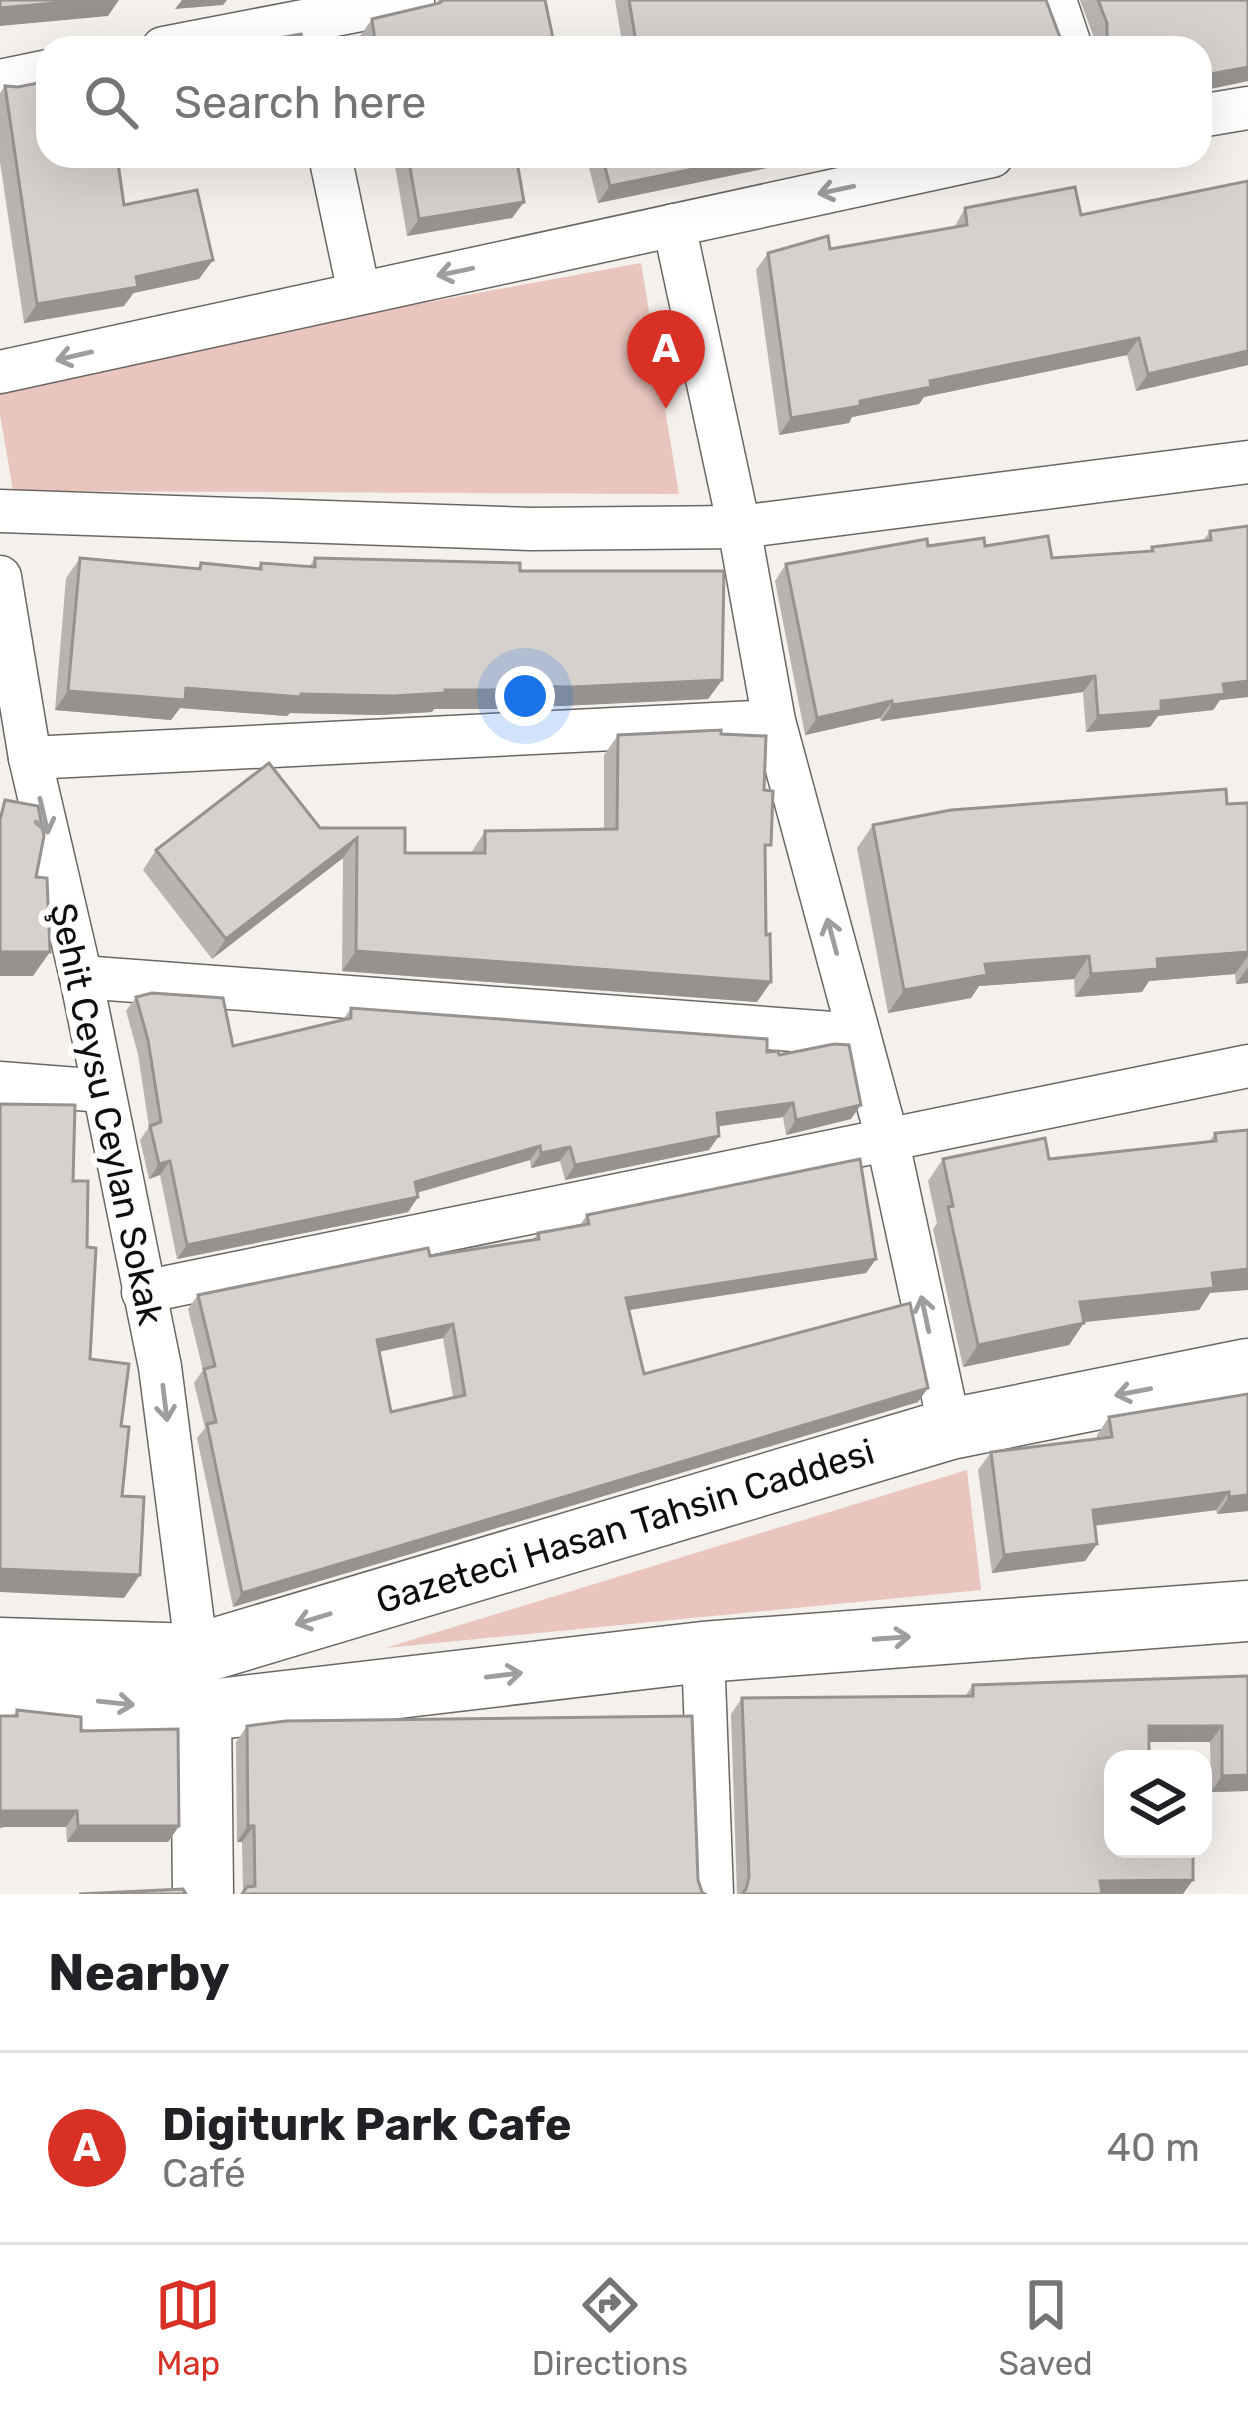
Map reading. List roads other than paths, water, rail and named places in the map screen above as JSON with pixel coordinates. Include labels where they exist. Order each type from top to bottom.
[{"type":"main road","name":"Gazeteci Hasan Tahsin Caddesi","points":[[0,1648],[199,1682],[950,1429],[1248,1369]]},
{"type":"main road","name":"Gazeteci Hasan Tahsin Caddesi","points":[[0,1691],[703,1652],[1248,1611]]},
{"type":"main road","points":[[199,1682],[203,1894]]},
{"type":"street","points":[[229,36],[412,0]]},
{"type":"street","points":[[1055,0],[1067,36]]},
{"type":"street","points":[[0,81],[36,74]]},
{"type":"street","points":[[1212,114],[1248,108]]},
{"type":"street","points":[[333,168],[359,293]]},
{"type":"street","points":[[0,372],[937,168]]},
{"type":"street","points":[[674,225],[739,527],[774,721],[887,1138],[950,1429]]},
{"type":"street","points":[[0,511],[531,529],[739,527],[1248,462]]},
{"type":"street","name":"Şehit Ceysu Ceylan Sokak","points":[[0,577],[30,758],[81,976],[160,1367],[199,1682]]},
{"type":"street","points":[[30,758],[774,721]]},
{"type":"street","points":[[81,976],[859,1035]]},
{"type":"street","points":[[142,1292],[1248,1066]]},
{"type":"street","points":[[0,1083],[103,1091]]},
{"type":"street","points":[[703,1652],[712,1894]]},
{"type":"place","name":"Digiturk Park Cafe","points":[[666,409]]}]
